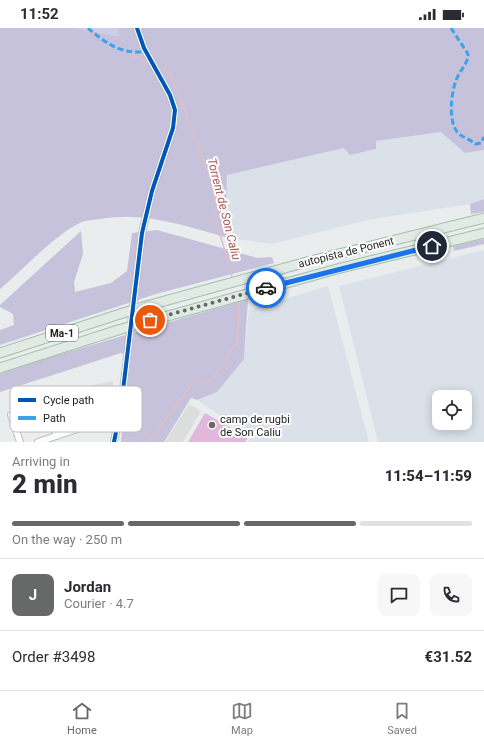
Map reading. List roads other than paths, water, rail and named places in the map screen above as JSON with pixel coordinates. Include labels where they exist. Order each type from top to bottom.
[{"type":"highway","name":"autopista de Ponent","points":[[136,306],[320,258],[484,218]]},
{"type":"highway","name":"autopista de Ponent","points":[[0,368],[118,330],[323,273],[484,234]]},
{"type":"highway","name":"Ma-1","points":[[0,353],[123,313],[136,306]]},
{"type":"street","points":[[124,386],[136,306],[142,233],[152,191],[173,128],[175,110],[170,95],[144,48],[137,28]]},
{"type":"street","points":[[17,432],[20,442]]},
{"type":"street","points":[[56,432],[57,436]]},
{"type":"street","points":[[38,442],[69,432]]},
{"type":"street","points":[[114,442],[116,432]]},
{"type":"waterway","name":"Torrent de Son Caliu","points":[[133,56],[149,63]]},
{"type":"waterway","name":"Torrent de Son Caliu","points":[[156,66],[170,73],[208,171],[215,198],[217,224],[232,276]]},
{"type":"waterway","name":"Torrent de Son Caliu","points":[[149,442],[192,384],[212,380],[238,340],[239,304]]},
{"type":"place","name":"camp de rugbi de Son Caliu","points":[[212,425]]}]
